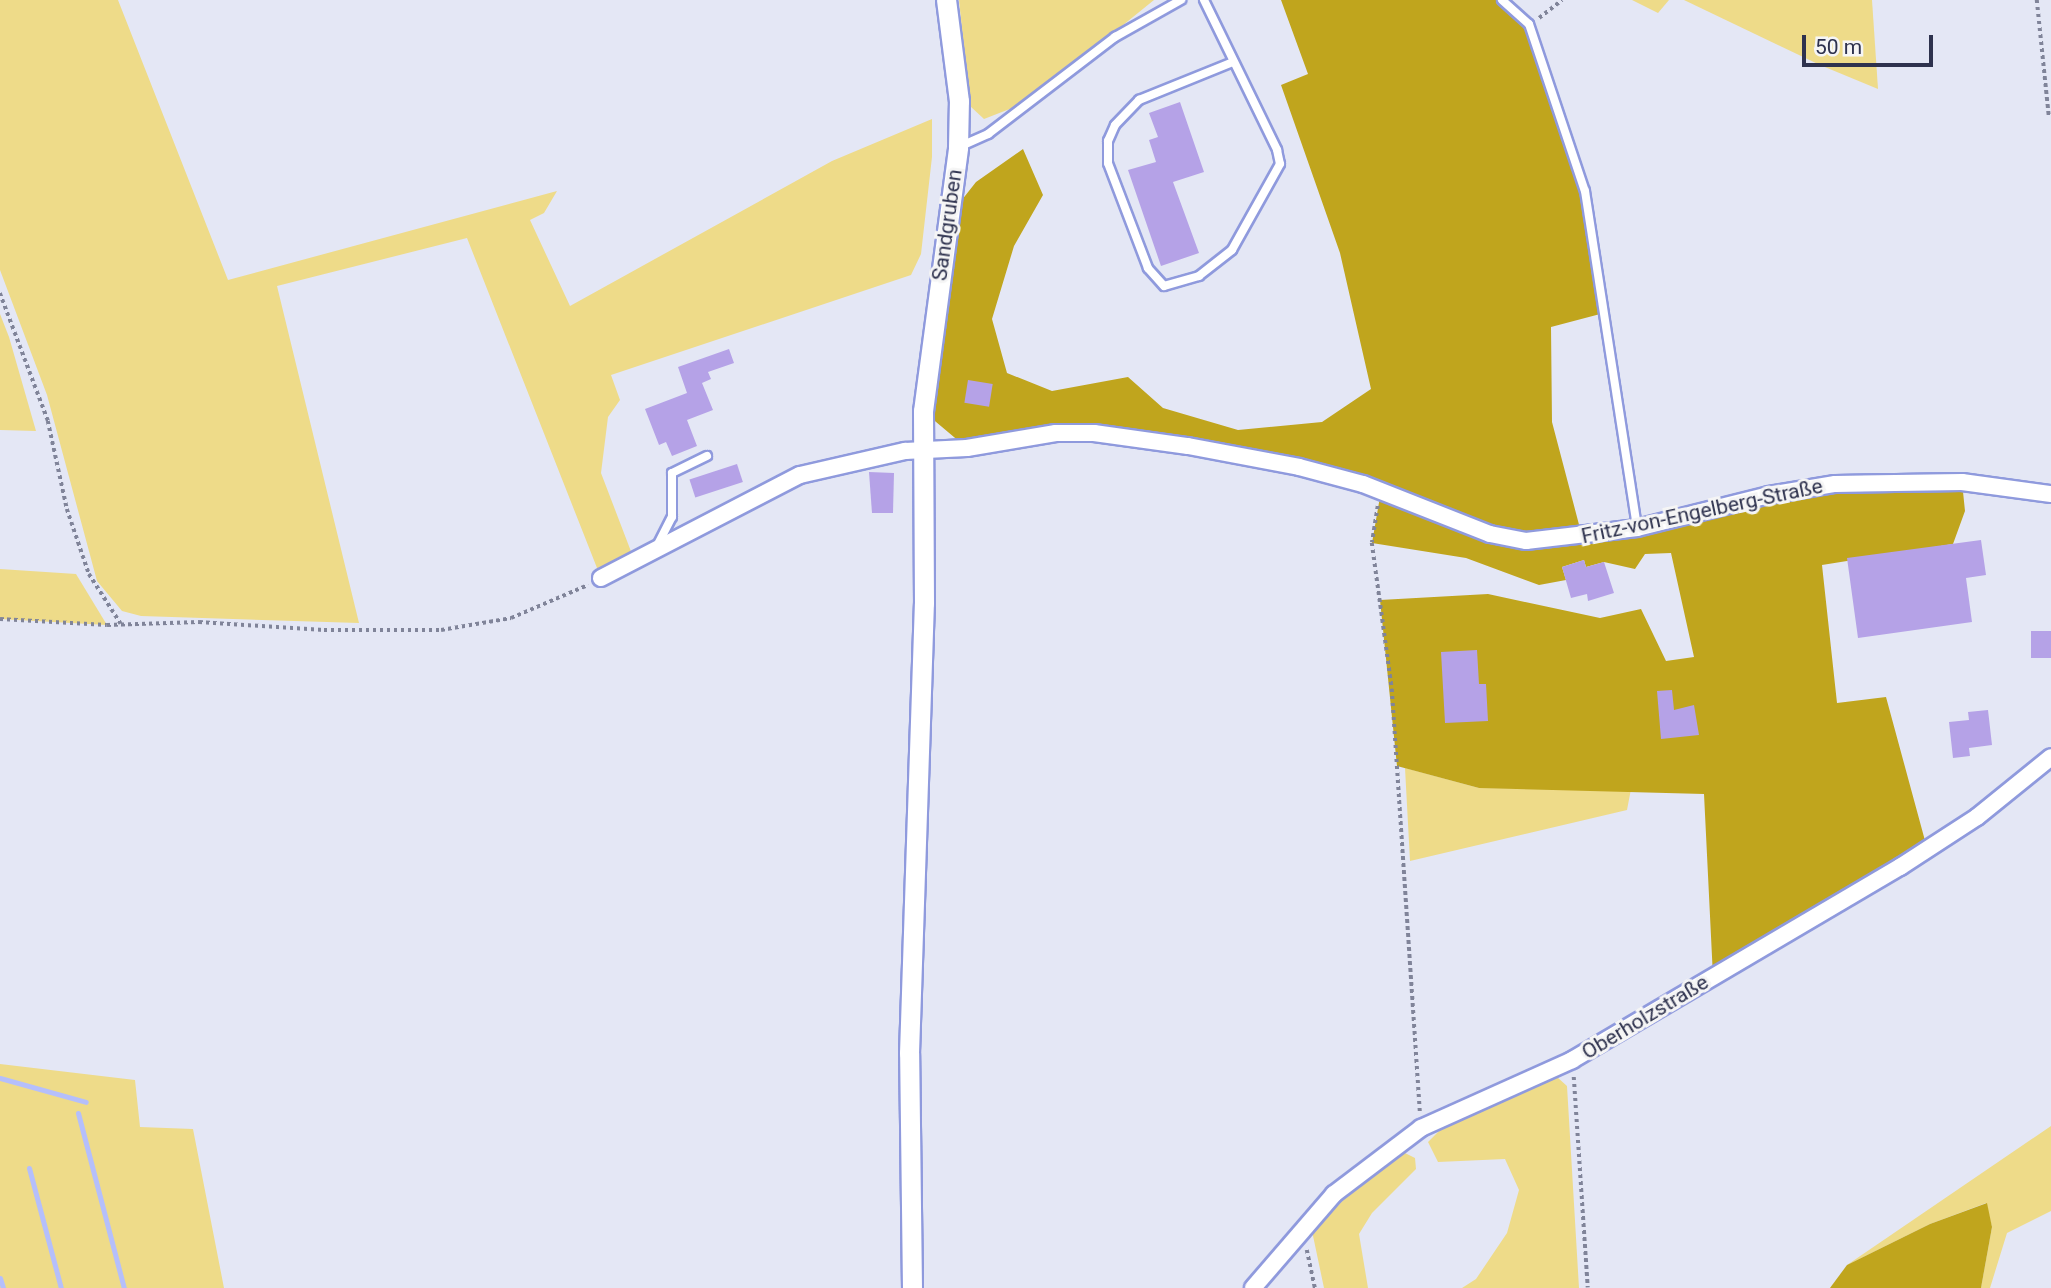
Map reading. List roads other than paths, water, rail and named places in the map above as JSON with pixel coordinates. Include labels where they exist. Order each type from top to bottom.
[{"type":"street","name":"Sandgruben","points":[[912,1288],[909,1053],[924,603],[923,450],[926,374],[958,147],[959,101],[946,0]]},
{"type":"street","name":"Fritz-von-Engelberg-Straße","points":[[923,450],[1056,433],[1094,433],[1188,446],[1363,484],[1466,526],[1526,541],[1637,528],[1769,495],[1835,484],[1962,482],[2051,494]]},
{"type":"street","points":[[601,578],[800,475],[844,462],[923,450]]},
{"type":"street","name":"Oberholzstraße","points":[[1253,1288],[1334,1194],[1421,1128],[1572,1060],[1900,867],[1977,817],[2051,757]]},
{"type":"lane","points":[[958,147],[988,134],[1115,37],[1181,0]]},
{"type":"lane","points":[[1204,0],[1277,150],[1278,171],[1238,242],[1222,261],[1183,283],[1164,286],[1154,279],[1144,257],[1108,163],[1108,141],[1115,125],[1139,100],[1233,62]]},
{"type":"lane","points":[[1502,0],[1529,24],[1585,191],[1637,528]]},
{"type":"lane","points":[[656,549],[672,517],[672,473],[707,456]]},
{"type":"waterway","points":[[0,1078],[86,1102]]},
{"type":"waterway","points":[[78,1113],[124,1288]]},
{"type":"waterway","points":[[29,1168],[61,1288]]},
{"type":"waterway","points":[[0,1278],[3,1288]]}]
